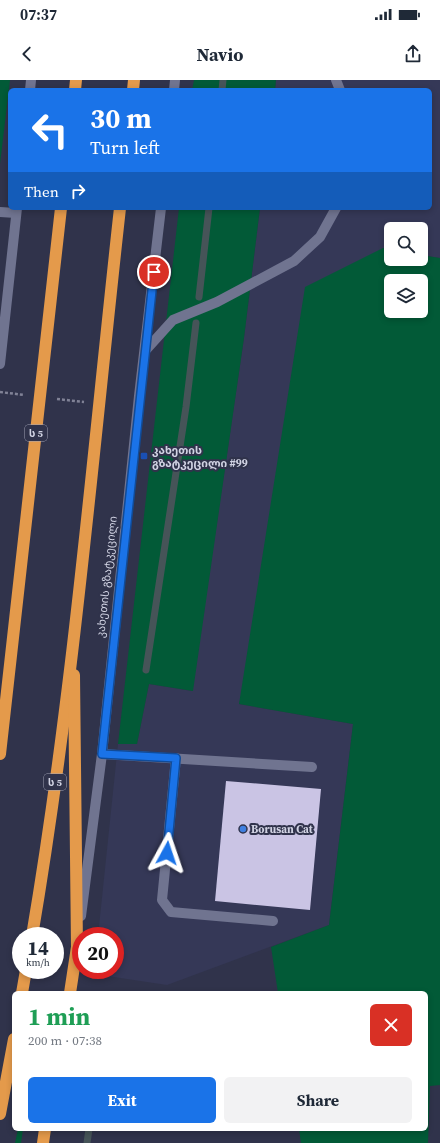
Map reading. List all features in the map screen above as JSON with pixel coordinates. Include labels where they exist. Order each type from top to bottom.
[{"type":"highway","name":"ს 5","points":[[0,754],[12,659],[61,210]]},
{"type":"highway","name":"ს 5","points":[[34,927],[46,854],[74,628],[120,210]]},
{"type":"highway","points":[[74,628],[77,927]]},
{"type":"highway","points":[[0,698],[12,659]]},
{"type":"highway","points":[[22,991],[24,979]]},
{"type":"highway","points":[[70,991],[72,979]]},
{"type":"highway","points":[[0,1114],[12,1050]]},
{"type":"highway","points":[[43,1143],[45,1131]]},
{"type":"street","points":[[0,212],[16,210],[0,364]]},
{"type":"street","name":"კახეთის გზატკეცილი","points":[[80,927],[102,754],[161,210]]},
{"type":"street","points":[[145,351],[173,320],[217,302],[294,261],[320,237],[335,210]]},
{"type":"street","points":[[102,754],[312,767]]},
{"type":"street","points":[[176,758],[162,900],[171,912],[273,922]]},
{"type":"path","points":[[0,392],[31,396]]},
{"type":"path","points":[[54,398],[92,403]]},
{"type":"shaded area","points":[[276,80],[440,80],[440,258],[428,256],[428,222],[384,222],[384,248],[239,704],[353,724],[329,925],[167,985],[124,979],[124,927],[99,927],[118,744],[137,744],[149,684],[192,691],[244,338],[260,210],[432,210],[432,88],[275,88]]},
{"type":"green space","points":[[0,80],[10,80],[8,88],[0,164]]},
{"type":"green space","points":[[194,80],[276,80],[275,88],[192,88]]},
{"type":"green space","points":[[179,210],[260,210],[244,338],[193,691],[149,684],[137,744],[118,744]]},
{"type":"green space","points":[[383,248],[384,266],[428,266],[428,256],[440,258],[440,1085],[430,1086],[428,1143],[301,1143],[299,1131],[428,1131],[428,991],[278,991],[271,947],[329,925],[353,724],[239,704],[305,287]]},
{"type":"green space","points":[[18,1131],[23,1131],[21,1143],[15,1143]]},
{"type":"building","points":[[226,781],[321,789],[310,910],[215,901]]},
{"type":"waterway","points":[[222,88],[223,80]]},
{"type":"waterway","points":[[199,297],[209,210]]},
{"type":"waterway","points":[[146,670],[186,407],[196,323]]},
{"type":"waterway","points":[[87,1143],[89,1131]]},
{"type":"place","name":"კახეთის გზატკეცილი #99","points":[[144,456]]},
{"type":"place","name":"Borusan Cat","points":[[243,829]]},
{"type":"route","points":[[154,272],[139,396],[102,754],[176,758],[167,853]]}]
